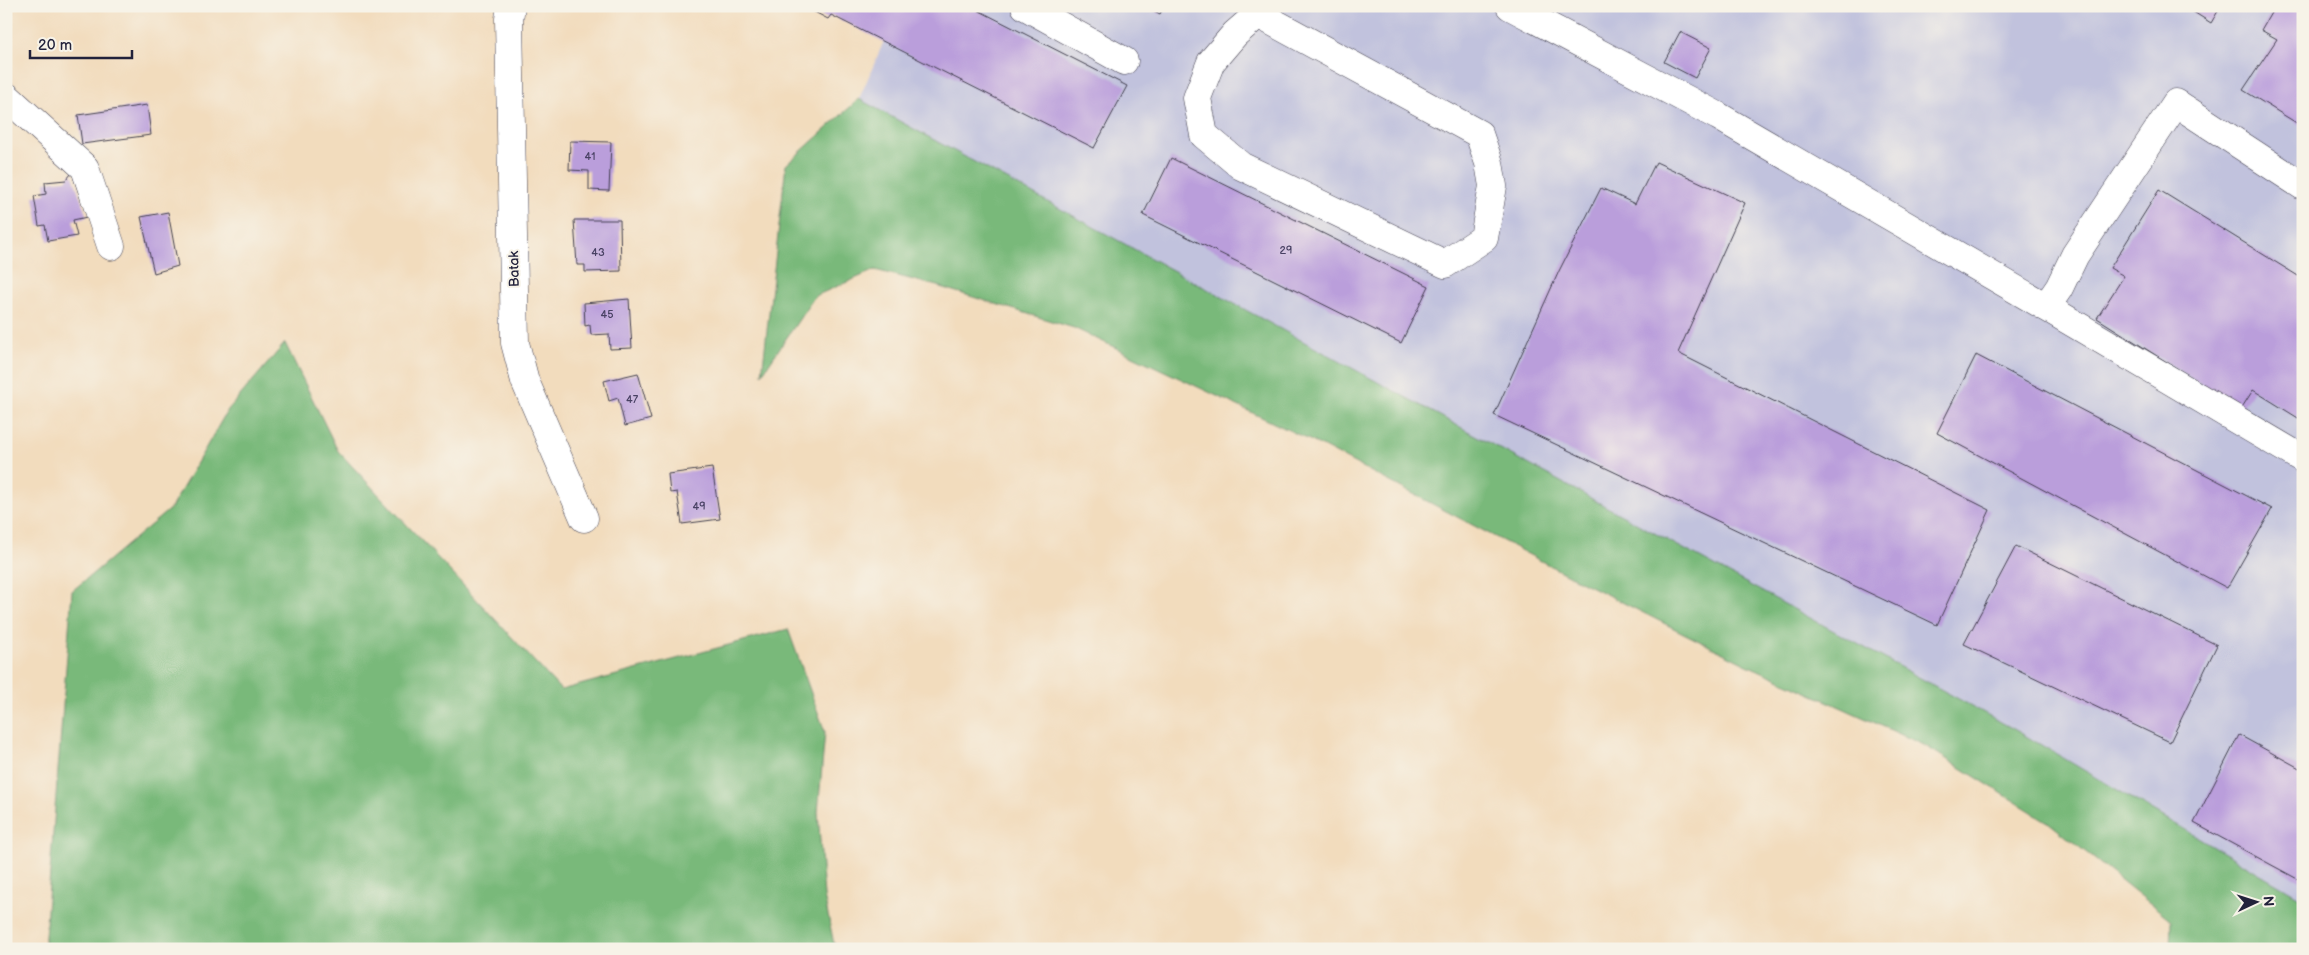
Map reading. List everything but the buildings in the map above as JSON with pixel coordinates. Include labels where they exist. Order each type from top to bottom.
[{"type":"street","name":"Batak","points":[[511,6],[509,19],[515,343],[525,381],[584,518]]},
{"type":"street","points":[[1025,6],[1124,60]]},
{"type":"street","points":[[1510,6],[1718,116],[2303,459]]},
{"type":"street","points":[[1260,10],[1479,134],[1489,163],[1493,186],[1484,238],[1445,264],[1241,166],[1204,135],[1197,98],[1211,62],[1260,10]]},
{"type":"street","points":[[6,96],[85,168],[111,246]]},
{"type":"street","points":[[2046,307],[2059,288],[2076,255],[2176,103],[2303,186]]},
{"type":"shaded area","points":[[899,6],[2303,6],[2303,899],[2019,732],[859,99]]},
{"type":"green space","points":[[859,99],[2019,732],[2303,899],[2303,949],[2170,949],[2171,920],[2048,822],[1924,745],[1745,664],[1564,573],[1320,445],[1074,328],[937,286],[875,270],[815,296],[762,374],[786,165]]},
{"type":"green space","points":[[285,343],[338,451],[561,690],[788,629],[825,732],[818,812],[824,896],[835,949],[44,949],[72,591],[171,508],[227,411]]}]
